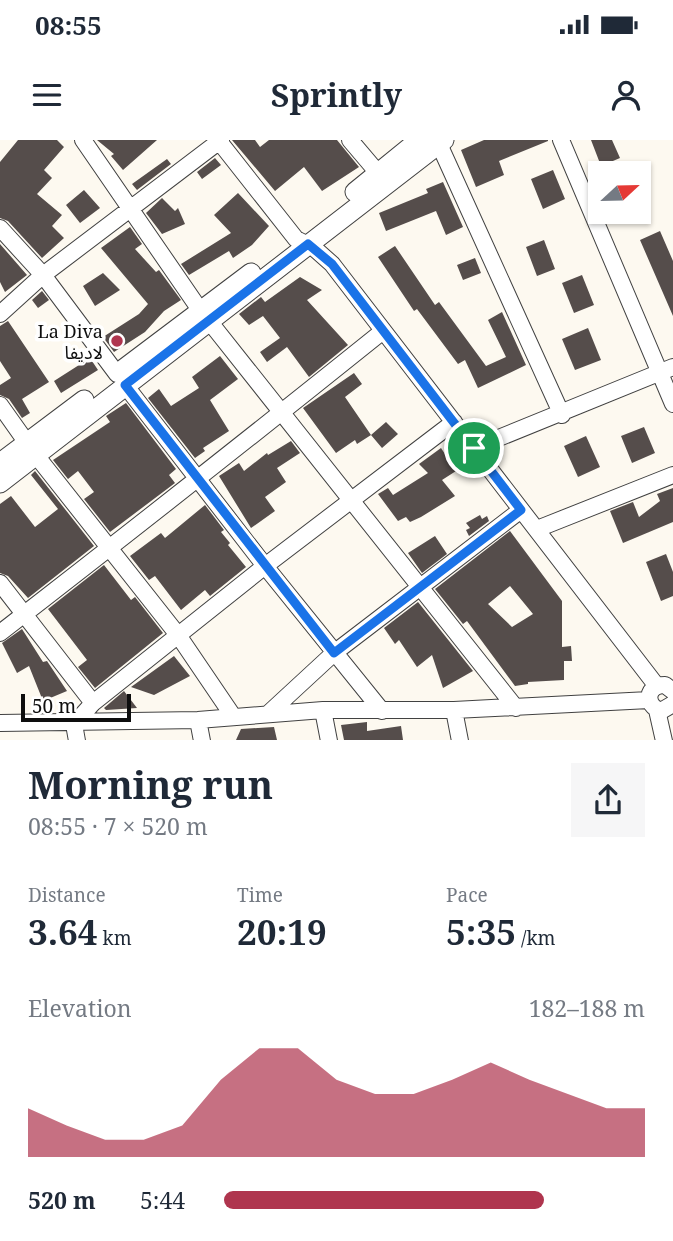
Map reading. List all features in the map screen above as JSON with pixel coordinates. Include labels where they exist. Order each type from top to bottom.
[{"type":"street","points":[[83,140],[205,315],[516,708]]},
{"type":"street","points":[[350,140],[378,173]]},
{"type":"street","points":[[302,242],[419,140]]},
{"type":"street","points":[[561,140],[666,370],[673,404]]},
{"type":"street","points":[[0,314],[43,275],[219,141],[302,242],[332,264],[537,529],[659,700],[664,740]]},
{"type":"street","points":[[0,482],[31,448],[302,242],[441,142],[562,415]]},
{"type":"street","points":[[0,228],[43,275],[265,566],[382,710]]},
{"type":"street","points":[[0,633],[107,547],[199,481],[383,331]]},
{"type":"street","points":[[474,448],[562,415],[666,370]]},
{"type":"street","points":[[0,405],[107,547],[178,635],[233,716]]},
{"type":"street","points":[[76,732],[93,703],[265,566],[454,422]]},
{"type":"street","points":[[0,463],[31,448]]},
{"type":"street","points":[[537,529],[673,475]]},
{"type":"street","points":[[269,713],[334,653],[521,510]]},
{"type":"street","points":[[0,583],[93,703]]},
{"type":"street","points":[[659,700],[665,685],[673,691]]},
{"type":"street","points":[[0,723],[76,732],[323,710],[454,710],[659,700]]},
{"type":"street","points":[[323,710],[329,740]]},
{"type":"street","points":[[454,710],[460,740]]},
{"type":"street","points":[[198,720],[202,740]]},
{"type":"building","points":[[18,140],[57,140],[64,147],[44,170],[52,178],[37,194],[62,215],[52,226],[64,238],[42,258],[8,221],[0,218],[0,162]]},
{"type":"building","points":[[97,140],[157,140],[123,170],[111,156],[114,154]]},
{"type":"building","points":[[232,140],[255,140],[260,147],[269,140],[337,140],[359,167],[322,191],[304,167],[275,191]]},
{"type":"building","points":[[484,140],[548,141],[499,161],[504,175],[476,187],[461,150]]},
{"type":"building","points":[[591,140],[612,140],[620,158],[599,161]]},
{"type":"building","points":[[215,158],[221,165],[202,179],[197,172]]},
{"type":"building","points":[[167,159],[171,164],[137,190],[132,184]]},
{"type":"building","points":[[553,170],[565,199],[543,209],[531,179]]},
{"type":"building","points":[[443,182],[463,227],[446,235],[436,211],[386,231],[379,213],[428,193],[426,189]]},
{"type":"building","points":[[84,190],[100,208],[80,223],[66,205]]},
{"type":"building","points":[[238,193],[269,226],[252,245],[233,258],[229,251],[189,275],[181,264],[231,233],[214,215]]},
{"type":"building","points":[[162,198],[175,211],[178,208],[185,224],[162,234],[146,213]]},
{"type":"building","points":[[130,227],[142,244],[135,249],[156,272],[159,270],[181,300],[164,311],[145,332],[114,352],[103,337],[139,314],[148,304],[101,248]]},
{"type":"building","points":[[660,231],[673,261],[673,316],[640,240]]},
{"type":"building","points":[[544,240],[555,269],[537,276],[526,247]]},
{"type":"building","points":[[0,244],[27,275],[5,292],[0,282]]},
{"type":"building","points":[[395,246],[435,305],[439,302],[486,366],[506,357],[488,320],[502,312],[526,365],[478,388],[465,360],[458,364],[417,309],[414,311],[378,257]]},
{"type":"building","points":[[475,258],[481,273],[463,280],[457,265]]},
{"type":"building","points":[[103,273],[120,290],[95,306],[83,286]]},
{"type":"building","points":[[582,275],[594,305],[574,313],[562,283]]},
{"type":"building","points":[[300,277],[322,290],[307,300],[348,345],[309,377],[287,347],[267,362],[260,352],[280,338],[263,316],[249,325],[239,314],[261,297],[265,302]]},
{"type":"building","points":[[42,291],[49,300],[38,308],[32,300]]},
{"type":"building","points":[[8,321],[49,382],[22,399],[30,413],[22,418],[9,399],[0,395],[0,385],[11,378],[0,361],[0,326]]},
{"type":"building","points":[[588,328],[601,360],[575,370],[562,339]]},
{"type":"building","points":[[220,356],[238,379],[210,400],[229,431],[203,448],[205,451],[195,458],[148,398],[159,389],[171,406],[199,388],[192,377]]},
{"type":"building","points":[[90,358],[98,370],[61,393],[54,381]]},
{"type":"building","points":[[354,373],[362,384],[345,397],[371,435],[357,444],[355,440],[336,453],[303,408]]},
{"type":"building","points":[[126,403],[176,469],[169,475],[175,483],[110,532],[84,499],[94,492],[78,471],[68,479],[53,460],[110,422],[106,416]]},
{"type":"building","points":[[386,422],[398,434],[382,448],[371,435]]},
{"type":"building","points":[[644,427],[655,453],[632,463],[621,436]]},
{"type":"building","points":[[586,436],[600,467],[578,477],[564,446]]},
{"type":"building","points":[[291,441],[300,453],[277,468],[286,482],[265,497],[275,511],[251,528],[219,476],[239,463],[244,471],[267,453],[268,455]]},
{"type":"building","points":[[441,448],[456,471],[442,480],[455,496],[410,522],[406,517],[398,521],[378,494],[388,488],[393,495],[428,473],[419,464]]},
{"type":"building","points":[[35,471],[94,546],[28,598],[8,576],[0,573],[0,504],[11,496],[35,527],[58,509],[31,475]]},
{"type":"building","points":[[673,488],[673,522],[623,543],[610,511],[633,502],[639,517],[660,501],[657,494]]},
{"type":"building","points":[[205,505],[224,530],[221,532],[230,543],[228,545],[246,567],[210,596],[205,590],[181,610],[155,576],[149,580],[130,556],[161,533],[165,538]]},
{"type":"building","points":[[480,515],[482,519],[487,516],[489,521],[469,536],[466,530],[470,528],[466,523]]},
{"type":"building","points":[[510,531],[562,601],[562,647],[571,646],[572,661],[564,661],[564,680],[528,682],[515,686],[467,621],[463,624],[435,589]],"holes":[[[510,586],[533,614],[512,627],[488,604]]]},
{"type":"building","points":[[435,536],[447,554],[422,573],[408,553]]},
{"type":"building","points":[[666,554],[673,572],[673,596],[661,601],[646,562]]},
{"type":"building","points":[[104,565],[131,600],[135,597],[163,633],[95,688],[78,667],[87,660],[48,609]]},
{"type":"building","points":[[418,602],[473,671],[443,688],[432,655],[417,667],[399,640],[395,644],[384,628]]},
{"type":"building","points":[[22,629],[43,662],[47,661],[67,691],[43,701],[29,666],[17,673],[2,643]]},
{"type":"building","points":[[174,656],[190,676],[154,695],[131,687]]},
{"type":"building","points":[[124,691],[137,708],[104,708]]},
{"type":"building","points":[[367,722],[367,731],[401,726],[403,740],[344,740],[341,725]]},
{"type":"building","points":[[274,727],[277,740],[236,740],[241,729]]},
{"type":"place","name":"La Diva لاديفا","points":[[117,341]]},
{"type":"route","points":[[308,244],[332,264],[474,448],[521,510],[334,653],[125,385],[308,244]]}]
